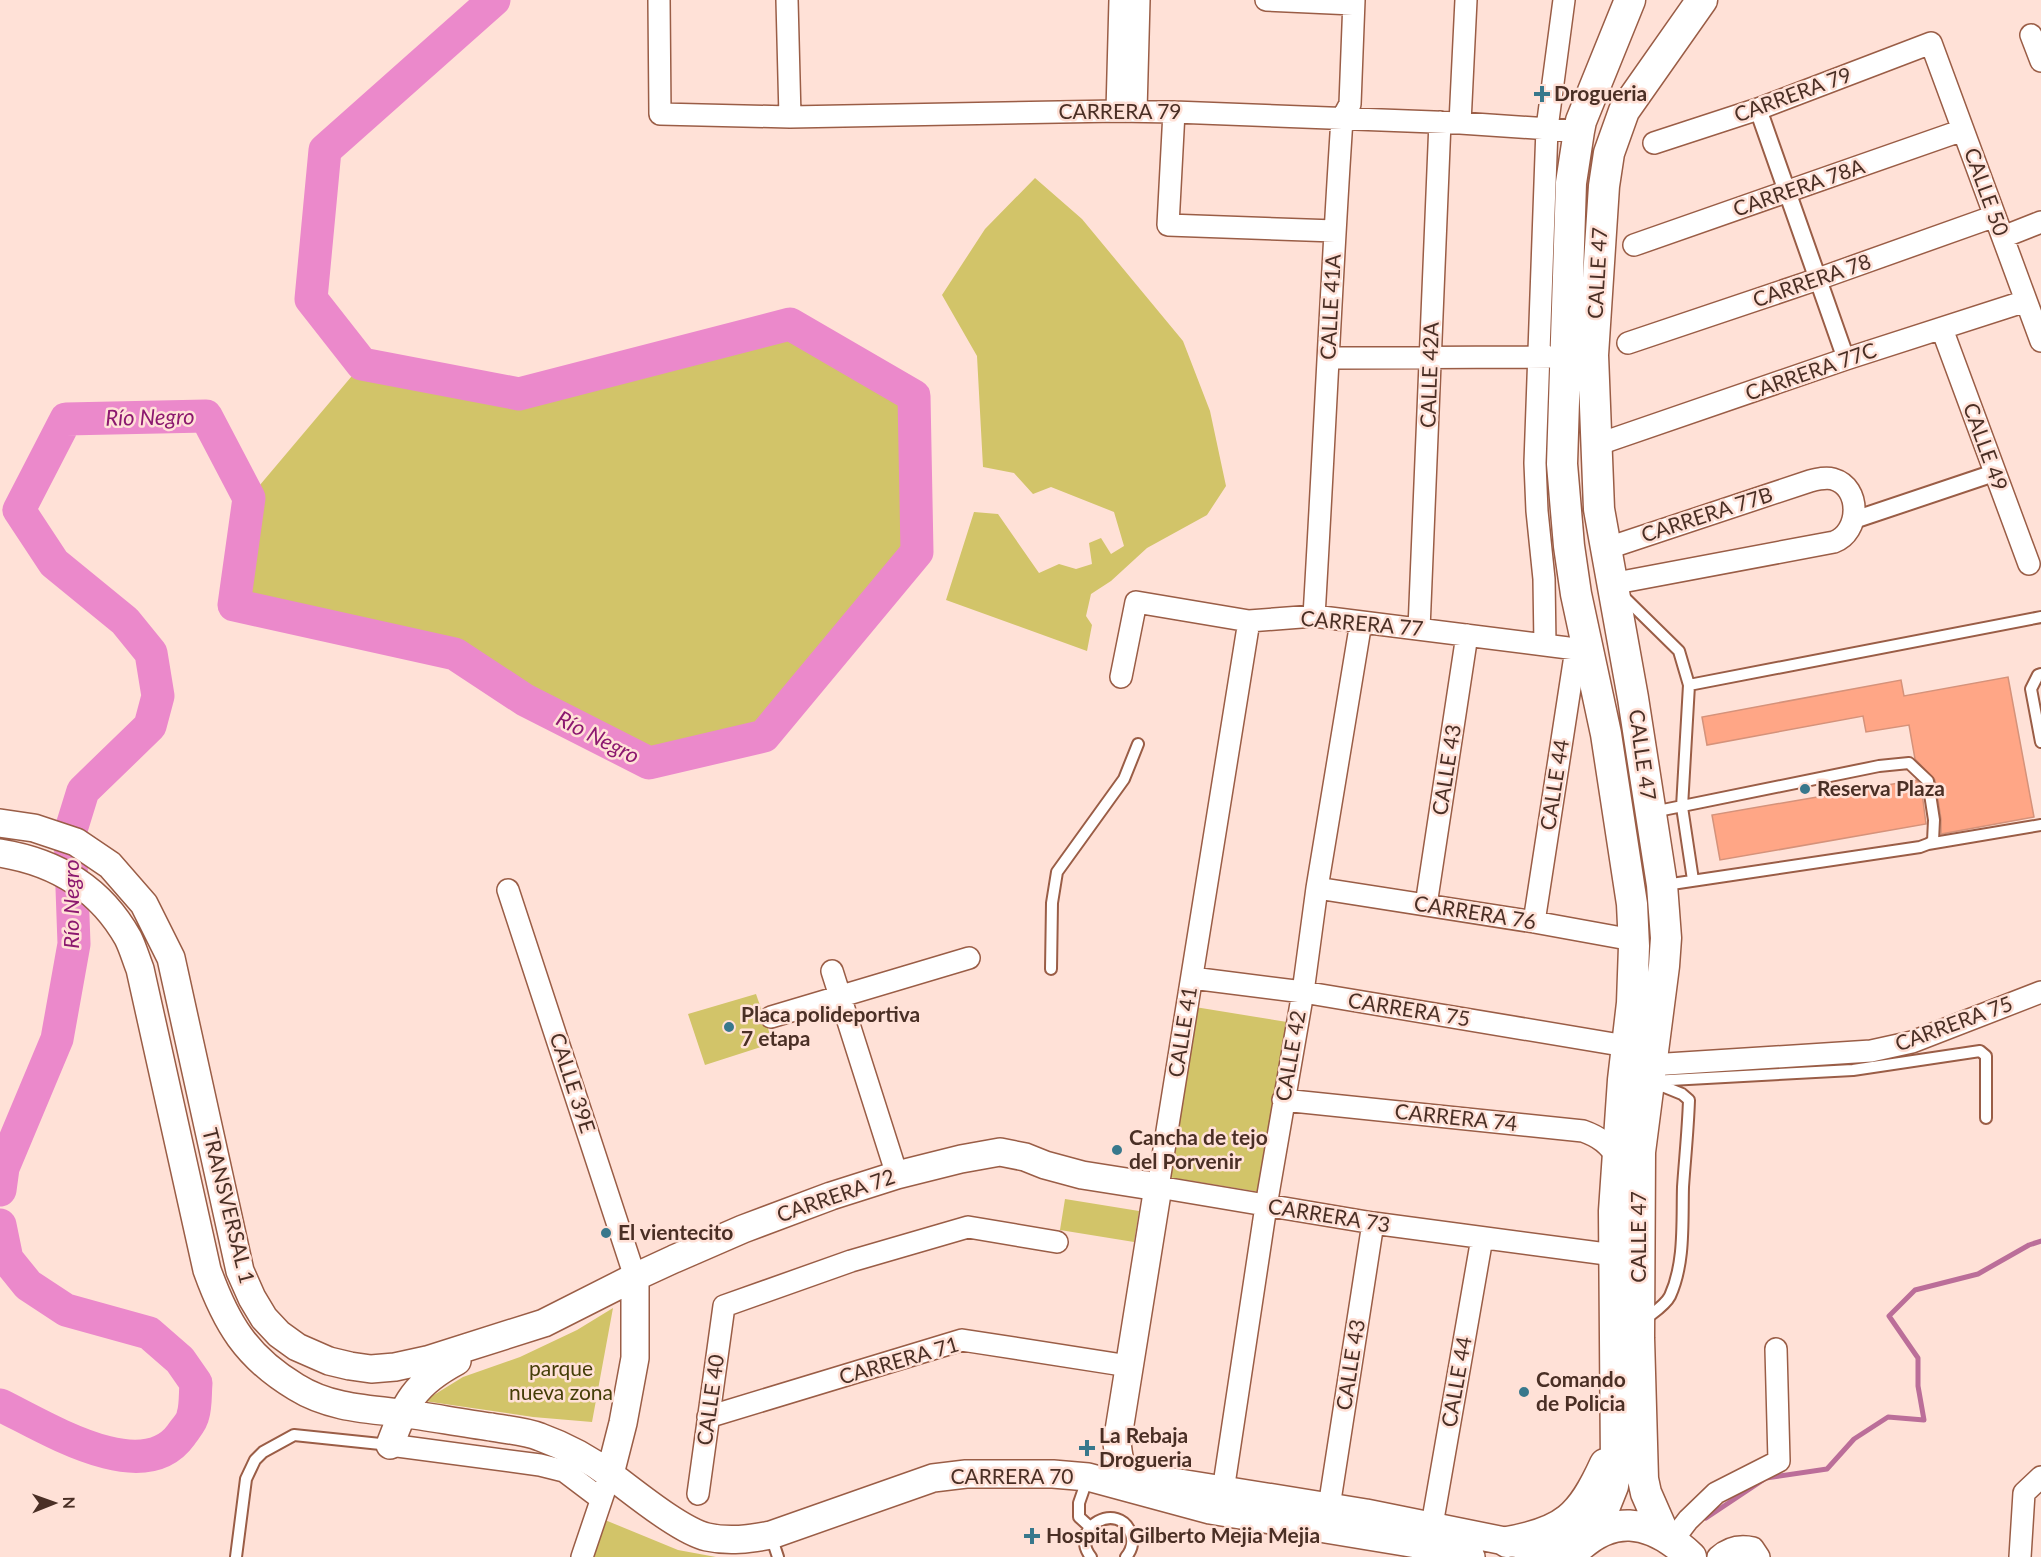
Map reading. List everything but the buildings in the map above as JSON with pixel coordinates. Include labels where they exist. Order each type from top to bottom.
[{"type":"main road","name":"CALLE 47","points":[[1581,1546],[1613,1485],[1617,1465],[1614,1210],[1626,1046],[1632,1003],[1633,940],[1632,904],[1606,734],[1582,647],[1565,511],[1552,357],[1571,183],[1581,121],[1630,0]]},
{"type":"main road","name":"CALLE 47","points":[[1676,1544],[1646,1492],[1643,1479],[1639,1324],[1641,1152],[1666,938],[1662,885],[1634,698],[1611,584],[1599,509],[1593,355],[1604,186],[1609,153],[1628,104],[1702,0]]},
{"type":"main road","points":[[1507,1542],[1536,1537],[1560,1526],[1579,1510],[1591,1493],[1616,1439]]},
{"type":"main road","points":[[1581,1546],[1615,1526],[1629,1525],[1643,1526],[1676,1544]]},
{"type":"street","name":"CARRERA 79","points":[[658,0],[660,114],[790,117],[1127,111],[1450,122],[1579,131]]},
{"type":"street","points":[[787,0],[790,117]]},
{"type":"street","points":[[1120,0],[1127,111]]},
{"type":"street","points":[[1127,111],[1139,0]]},
{"type":"street","points":[[1266,0],[1353,2]]},
{"type":"street","name":"CALLE 42A","points":[[1419,629],[1431,358],[1450,122],[1466,0]]},
{"type":"street","name":"CALLE 47","points":[[1545,645],[1544,579],[1536,487],[1552,357],[1547,128],[1564,0]]},
{"type":"street","name":"CALLE 41A","points":[[1314,616],[1342,119],[1350,104],[1353,2]]},
{"type":"street","points":[[2031,35],[2041,61]]},
{"type":"street","name":"CARRERA 79","points":[[1654,143],[1758,109],[1931,43]]},
{"type":"street","name":"CALLE 50","points":[[1931,43],[2041,340]]},
{"type":"street","points":[[1758,109],[1846,359]]},
{"type":"street","points":[[1174,112],[1168,225],[1335,231]]},
{"type":"street","name":"CARRERA 78A","points":[[1634,245],[1963,130]]},
{"type":"street","name":"CARRERA 78","points":[[1628,343],[1995,216]]},
{"type":"street","points":[[2002,237],[2041,222]]},
{"type":"street","name":"CARRERA 77C","points":[[1596,445],[1846,359],[2026,301]]},
{"type":"street","name":"CALLE 49","points":[[1942,329],[2029,564]]},
{"type":"street","points":[[1329,358],[1552,357]]},
{"type":"street","points":[[1611,584],[1820,546],[1845,537],[1854,520],[1994,472]]},
{"type":"street","name":"CARRERA 77B","points":[[1605,549],[1823,478],[1834,479],[1846,488],[1853,500],[1854,520]]},
{"type":"street","name":"CARRERA 77","points":[[1121,677],[1136,602],[1249,621],[1314,616],[1545,645],[1582,647]]},
{"type":"street","name":"CALLE 41","points":[[1118,1443],[1249,621]]},
{"type":"street","name":"CALLE 42","points":[[1223,1491],[1266,1206],[1303,992],[1317,888],[1361,622]]},
{"type":"street","name":"CALLE 43","points":[[1426,905],[1467,635]]},
{"type":"street","name":"CALLE 44","points":[[1534,922],[1582,647]]},
{"type":"street","name":"TRANSVERSAL 1","points":[[0,823],[34,828],[76,842],[110,865],[144,904],[171,958],[240,1271],[264,1318],[279,1334],[297,1347],[329,1361],[350,1366],[371,1369],[395,1368],[428,1360],[544,1323],[635,1277]]},
{"type":"street","name":"TRANSVERSAL 1","points":[[12,855],[68,874],[102,901],[128,939],[141,969],[207,1270],[232,1329],[257,1359],[297,1388],[335,1404],[538,1436],[568,1449],[610,1474]]},
{"type":"street","name":"CARRERA 76","points":[[1317,888],[1633,940]]},
{"type":"street","name":"CALLE 39E","points":[[508,890],[635,1277]]},
{"type":"street","points":[[771,1017],[969,958]]},
{"type":"street","points":[[832,971],[897,1175]]},
{"type":"street","name":"CARRERA 75","points":[[1192,978],[1303,992],[1626,1046]]},
{"type":"street","name":"CARRERA 75","points":[[1650,1074],[1871,1051],[1912,1042],[2041,992]]},
{"type":"street","name":"CARRERA 74","points":[[1283,1100],[1583,1131],[1597,1136],[1608,1144],[1618,1158]]},
{"type":"street","name":"CARRERA 72","points":[[635,1277],[743,1228],[897,1175],[1000,1152],[1025,1157],[1045,1165]]},
{"type":"street","name":"CARRERA 73","points":[[1045,1165],[1082,1175],[1372,1223],[1614,1255]]},
{"type":"street","points":[[1121,1181],[1145,1205],[1152,1224]]},
{"type":"street","name":"CALLE 43","points":[[1329,1507],[1372,1223]]},
{"type":"street","name":"CALLE 40","points":[[698,1494],[724,1306],[851,1261],[968,1227],[1058,1242]]},
{"type":"street","name":"CALLE 44","points":[[1432,1525],[1482,1238]]},
{"type":"street","points":[[582,1557],[610,1474],[623,1422],[635,1358],[635,1277]]},
{"type":"street","points":[[503,1337],[434,1373],[408,1402],[390,1445],[540,1465],[564,1471],[601,1499]]},
{"type":"street","name":"CARRERA 71","points":[[708,1417],[962,1340],[1129,1366]]},
{"type":"street","points":[[1676,1544],[1688,1520],[1716,1492],[1779,1461],[1776,1349]]},
{"type":"street","points":[[1118,1443],[1120,1464],[1124,1471],[1131,1475],[1432,1525],[1507,1542],[1557,1550],[1581,1546]]},
{"type":"street","points":[[1088,1477],[1101,1465],[1118,1443]]},
{"type":"street","name":"CARRERA 70","points":[[610,1474],[642,1498],[706,1537],[745,1539],[774,1546],[933,1478],[974,1474],[1053,1474],[1088,1477],[1210,1510],[1429,1546],[1471,1557]]},
{"type":"street","points":[[2020,1557],[2024,1493],[2041,1477]]},
{"type":"street","points":[[1718,1557],[1736,1547],[1753,1548],[1759,1557]]},
{"type":"lane","points":[[1611,584],[1679,651],[1689,685],[1682,807],[1693,880]]},
{"type":"lane","points":[[1689,685],[2041,617]]},
{"type":"lane","points":[[2041,674],[2037,675],[2031,689],[2041,742]]},
{"type":"lane","points":[[1052,969],[1052,903],[1057,872],[1124,779],[1138,744]]},
{"type":"lane","points":[[1650,812],[1879,766],[1909,763],[1928,782],[1934,820],[1933,841],[1928,844]]},
{"type":"lane","points":[[1662,885],[1920,847],[2041,825]]},
{"type":"lane","points":[[1650,1074],[1853,1070],[1980,1051],[1986,1056],[1986,1118]]},
{"type":"lane","points":[[1639,1324],[1669,1298],[1677,1277],[1682,1245],[1683,1186],[1688,1124],[1689,1100],[1650,1074]]},
{"type":"lane","points":[[236,1557],[246,1479],[255,1460],[263,1452],[294,1435],[390,1445]]},
{"type":"lane","points":[[1088,1477],[1079,1503],[1079,1517],[1090,1527]]},
{"type":"lane","points":[[1091,1557],[1086,1545],[1086,1535],[1090,1527],[1098,1520],[1108,1518],[1119,1520],[1127,1526],[1132,1535],[1132,1545],[1126,1557]]},
{"type":"green space","points":[[1035,178],[1082,219],[1183,341],[1210,411],[1226,486],[1207,515],[1147,548],[1111,581],[1091,594],[1086,616],[1092,625],[1087,651],[946,600],[974,512],[998,514],[1039,573],[1059,564],[1076,569],[1092,564],[1089,543],[1101,538],[1111,554],[1124,546],[1114,512],[1051,487],[1033,494],[1014,473],[983,467],[977,356],[942,295],[985,229]]},
{"type":"green space","points":[[790,324],[914,396],[917,552],[764,736],[649,763],[525,700],[455,654],[234,605],[249,498],[362,364],[519,394]]},
{"type":"green space","name":"Placa polideportiva 7 etapa","points":[[756,994],[773,1043],[705,1065],[688,1014]]},
{"type":"green space","points":[[1195,1007],[1287,1022],[1260,1192],[1168,1177]]},
{"type":"green space","points":[[1065,1199],[1139,1211],[1134,1242],[1060,1230]]},
{"type":"green space","name":"parque nueva zona","points":[[613,1308],[592,1422],[533,1417],[424,1401],[463,1377],[520,1357],[577,1330]]},
{"type":"green space","points":[[605,1520],[678,1550],[716,1557],[594,1557]]},
{"type":"waterway","name":"Río Negro","points":[[0,1190],[3,1168],[57,1039],[74,944],[70,833],[83,791],[150,726],[158,696],[151,653],[125,621],[54,563],[19,510],[66,419],[206,416],[249,498],[234,605],[455,654],[525,700],[649,763],[764,736],[917,552],[914,396],[790,324],[519,394],[362,364],[311,299],[325,150],[494,0]]},
{"type":"waterway","name":"Río Negro","points":[[0,1225],[7,1259],[28,1285],[66,1310],[149,1333],[180,1360],[196,1383],[194,1411],[181,1435],[164,1450],[142,1456],[118,1455],[92,1448],[66,1438],[0,1405]]},
{"type":"waterway","points":[[1706,1518],[1766,1478],[1827,1469],[1854,1439],[1888,1417],[1924,1420],[1918,1386],[1918,1358],[1889,1316],[1915,1290],[1978,1274],[2029,1245],[2041,1241]]},
{"type":"place","name":"Drogueria","points":[[1542,94]]},
{"type":"place","name":"Reserva Plaza","points":[[1805,789]]},
{"type":"place","name":"Placa polideportiva 7 etapa","points":[[729,1027]]},
{"type":"place","name":"Cancha de tejo del Porvenir","points":[[1117,1150]]},
{"type":"place","name":"El vientecito","points":[[606,1233]]},
{"type":"place","name":"Comando de Policia","points":[[1524,1392]]},
{"type":"place","name":"La Rebaja Drogueria","points":[[1087,1448]]},
{"type":"place","name":"Hospital Gilberto Mejia Mejia","points":[[1032,1536]]}]
